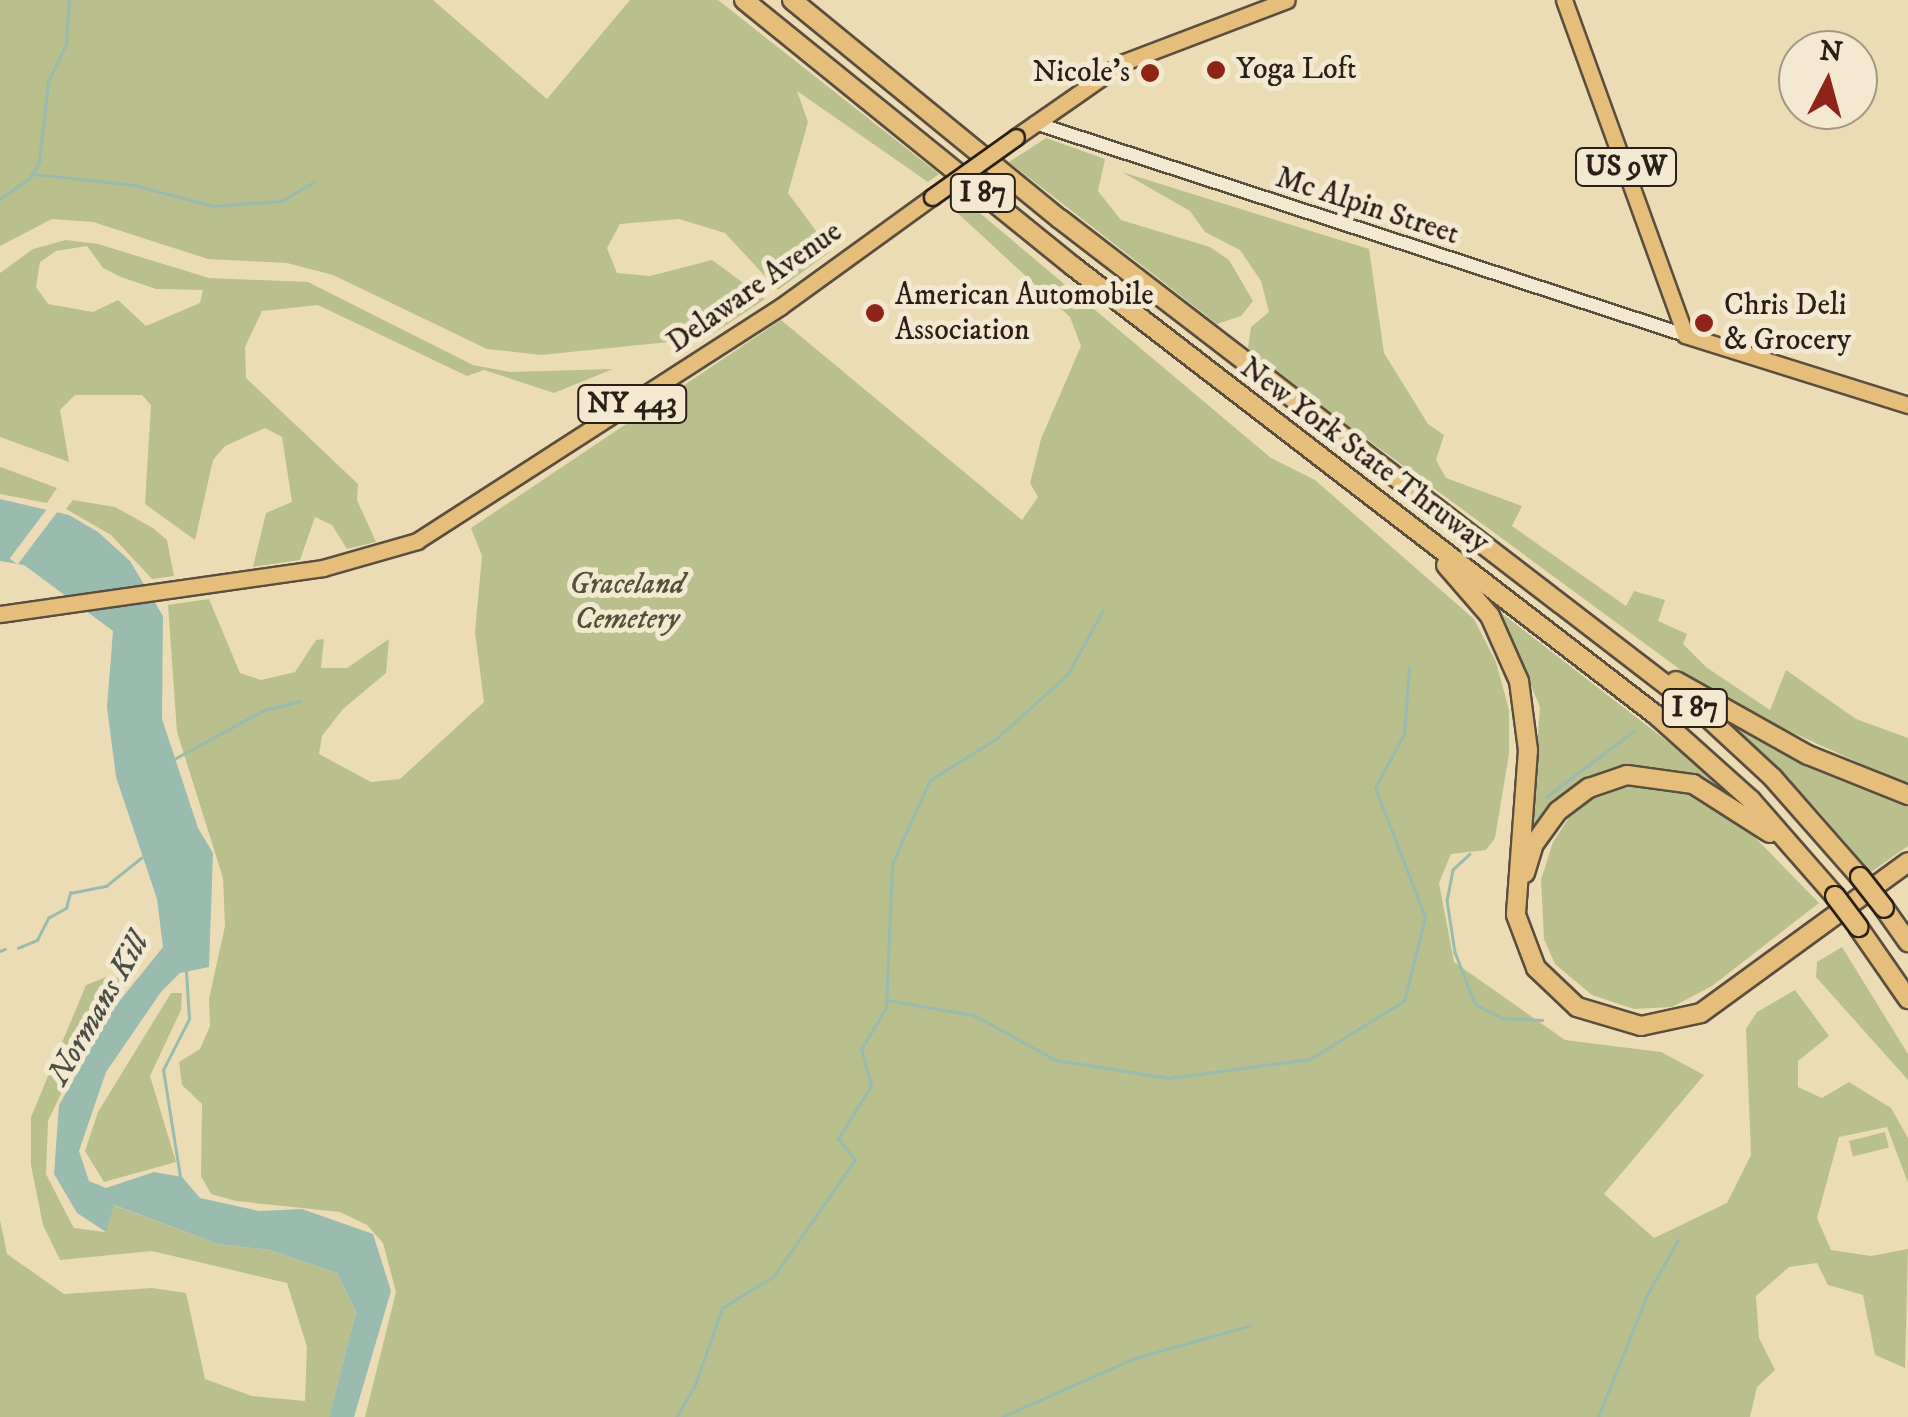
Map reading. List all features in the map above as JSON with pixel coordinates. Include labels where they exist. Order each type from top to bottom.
[{"type":"highway","name":"New York State Thruway","points":[[744,0],[1683,738],[1751,800],[1835,896],[1908,999]]},
{"type":"highway","name":"New York State Thruway","points":[[792,0],[1060,218],[1728,736],[1860,877],[1908,942]]},
{"type":"highway","points":[[1371,496],[1463,582],[1508,648],[1528,738],[1516,916],[1536,968],[1577,1007],[1642,1026],[1701,1013],[1908,862]]},
{"type":"highway","points":[[1507,564],[1715,705],[1818,759],[1908,795]]},
{"type":"highway","points":[[1835,896],[1728,803],[1679,779],[1640,774],[1601,782],[1558,811],[1530,854],[1523,903],[1540,958],[1567,990],[1613,1014],[1663,1016],[1706,1000],[1908,853]]},
{"type":"main road","name":"Delaware Avenue","points":[[0,614],[287,574],[376,556],[443,528],[780,307],[1124,62],[1287,0]]},
{"type":"main road","name":"US 9W","points":[[1564,0],[1685,335]]},
{"type":"main road","points":[[1685,335],[1908,405]]},
{"type":"street","name":"Mc Alpin Street","points":[[1036,124],[1685,335]]},
{"type":"green space","points":[[0,0],[433,0],[547,99],[630,0],[718,0],[939,174],[928,182],[797,91],[808,122],[788,193],[831,251],[778,290],[725,233],[679,219],[620,224],[607,248],[617,273],[650,276],[712,260],[765,299],[714,333],[679,341],[541,355],[487,349],[333,275],[287,263],[208,259],[93,222],[52,219],[0,246]]},
{"type":"green space","points":[[1046,138],[1105,159],[1098,191],[1121,220],[1210,247],[1229,260],[1253,301],[1241,316],[1217,324],[1009,162]]},
{"type":"green space","points":[[1122,172],[1369,249],[1384,353],[1428,424],[1444,435],[1436,460],[1446,478],[1522,506],[1512,526],[1626,606],[1634,591],[1665,600],[1658,621],[1687,634],[1683,644],[1706,667],[1770,710],[1786,670],[1856,719],[1908,738],[1908,785],[1723,701],[1248,348],[1251,327],[1269,312],[1261,281],[1240,250],[1205,232],[1190,211]]},
{"type":"green space","name":"Graceland Cemetery","points":[[962,198],[1271,458],[1315,480],[1474,619],[1496,662],[1509,710],[1509,754],[1495,838],[1486,850],[1451,854],[1439,883],[1454,962],[1565,1040],[1661,1052],[1704,1075],[1604,1194],[1654,1238],[1727,1203],[1751,1155],[1746,1029],[1757,1012],[1795,990],[1829,1036],[1798,1061],[1798,1087],[1822,1098],[1849,1082],[1891,1108],[1908,1138],[1908,1183],[1887,1127],[1839,1137],[1817,1218],[1831,1250],[1871,1256],[1908,1249],[1905,1368],[1875,1355],[1863,1295],[1828,1285],[1817,1263],[1789,1267],[1756,1296],[1759,1338],[1775,1370],[1757,1387],[1750,1417],[365,1417],[396,1292],[383,1243],[367,1225],[340,1212],[236,1201],[211,1194],[201,1176],[202,1104],[182,1085],[179,1062],[200,1049],[210,1026],[209,999],[225,926],[223,878],[177,732],[168,605],[209,599],[240,673],[261,680],[295,672],[316,640],[324,639],[321,668],[347,668],[389,639],[386,673],[343,709],[322,736],[319,754],[371,782],[400,779],[484,702],[475,632],[482,556],[471,528],[781,320],[1022,520],[1038,497],[1030,483],[1041,439],[1081,346],[1070,317],[950,206]]},
{"type":"green space","points":[[66,240],[98,244],[209,278],[308,282],[473,365],[510,372],[613,369],[554,393],[484,370],[467,376],[318,305],[262,311],[245,347],[246,378],[358,484],[357,500],[376,542],[347,549],[332,525],[315,517],[300,560],[253,567],[266,513],[292,502],[282,437],[265,428],[225,446],[213,460],[195,540],[145,504],[151,405],[142,395],[75,395],[60,410],[69,462],[0,437],[0,273],[33,249]],"holes":[[[87,246],[103,268],[156,289],[203,290],[200,303],[146,326],[118,300],[93,312],[48,304],[36,287],[40,262],[56,251]]]},
{"type":"green space","points":[[0,467],[57,488],[47,503],[0,494]]},
{"type":"green space","points":[[73,500],[115,507],[153,528],[167,540],[174,576],[152,579],[111,535],[66,509]]},
{"type":"green space","points":[[1500,612],[1685,755],[1734,799],[1679,772],[1612,771],[1574,787],[1530,835],[1540,707]]},
{"type":"green space","points":[[1724,720],[1817,771],[1908,807],[1908,846],[1871,872],[1814,806]]},
{"type":"green space","points":[[1653,783],[1684,788],[1739,821],[1819,903],[1712,986],[1672,1007],[1634,1009],[1592,995],[1555,964],[1544,939],[1541,880],[1553,842],[1570,816],[1601,792]]},
{"type":"green space","points":[[1842,947],[1908,1054],[1908,1080],[1816,977],[1817,962]]},
{"type":"green space","points":[[109,976],[127,980],[91,1031],[48,1121],[46,1174],[74,1228],[105,1232],[113,1205],[218,1244],[270,1250],[337,1273],[356,1312],[329,1417],[0,1417],[0,1220],[7,1254],[64,1294],[152,1288],[186,1293],[205,1379],[252,1396],[305,1401],[307,1347],[287,1283],[152,1251],[60,1260],[43,1225],[31,1165],[31,1117],[86,985]]},
{"type":"green space","points":[[171,993],[182,993],[181,1010],[150,1076],[176,1162],[104,1182],[85,1151],[98,1112]]},
{"type":"green space","points":[[1885,1132],[1889,1148],[1853,1156],[1849,1141]]},
{"type":"shaded area","points":[[0,499],[69,515],[98,532],[130,561],[163,616],[162,719],[198,828],[213,853],[209,967],[180,973],[161,992],[106,1072],[79,1151],[89,1181],[106,1188],[154,1172],[182,1177],[200,1198],[259,1211],[302,1209],[373,1234],[391,1291],[354,1417],[329,1417],[356,1312],[337,1273],[270,1250],[218,1244],[114,1205],[106,1232],[77,1213],[54,1174],[59,1105],[113,1009],[163,947],[157,899],[116,777],[107,707],[113,631],[24,565],[0,561]]},
{"type":"pier","points":[[50,505],[58,511],[18,565],[10,559]]},
{"type":"waterway","points":[[0,199],[29,179],[39,162],[48,82],[66,44],[69,0]]},
{"type":"waterway","points":[[33,174],[134,185],[214,206],[281,201],[314,182]]},
{"type":"waterway","points":[[676,1417],[695,1385],[722,1308],[774,1276],[855,1160],[838,1139],[871,1086],[861,1049],[886,1008],[892,864],[930,780],[996,739],[1068,674],[1103,610]]},
{"type":"waterway","points":[[886,1000],[974,1015],[1056,1060],[1169,1078],[1310,1059],[1404,1001],[1425,917],[1375,788],[1404,734],[1409,668]]},
{"type":"waterway","points":[[176,758],[264,710],[300,701]]},
{"type":"waterway","points":[[1546,797],[1634,731]]},
{"type":"waterway","points":[[1470,854],[1453,870],[1447,900],[1455,952],[1475,1004],[1502,1018],[1542,1020]]},
{"type":"waterway","points":[[18,948],[37,940],[48,918],[66,908],[70,893],[106,886],[141,858]]},
{"type":"waterway","points":[[0,951],[5,949]]},
{"type":"waterway","points":[[180,1177],[163,1070],[189,1019],[186,971]]},
{"type":"waterway","points":[[1598,1417],[1647,1295],[1678,1240]]},
{"type":"waterway","points":[[1002,1417],[1132,1359],[1249,1326]]},
{"type":"place","name":"Yoga Loft","points":[[1216,70]]},
{"type":"place","name":"Nicole's","points":[[1150,73]]},
{"type":"place","name":"American Automobile Association","points":[[875,313]]},
{"type":"place","name":"Chris Deli & Grocery","points":[[1704,323]]},
{"type":"water label","name":"Normans Kill","points":[[99,1009]]}]
